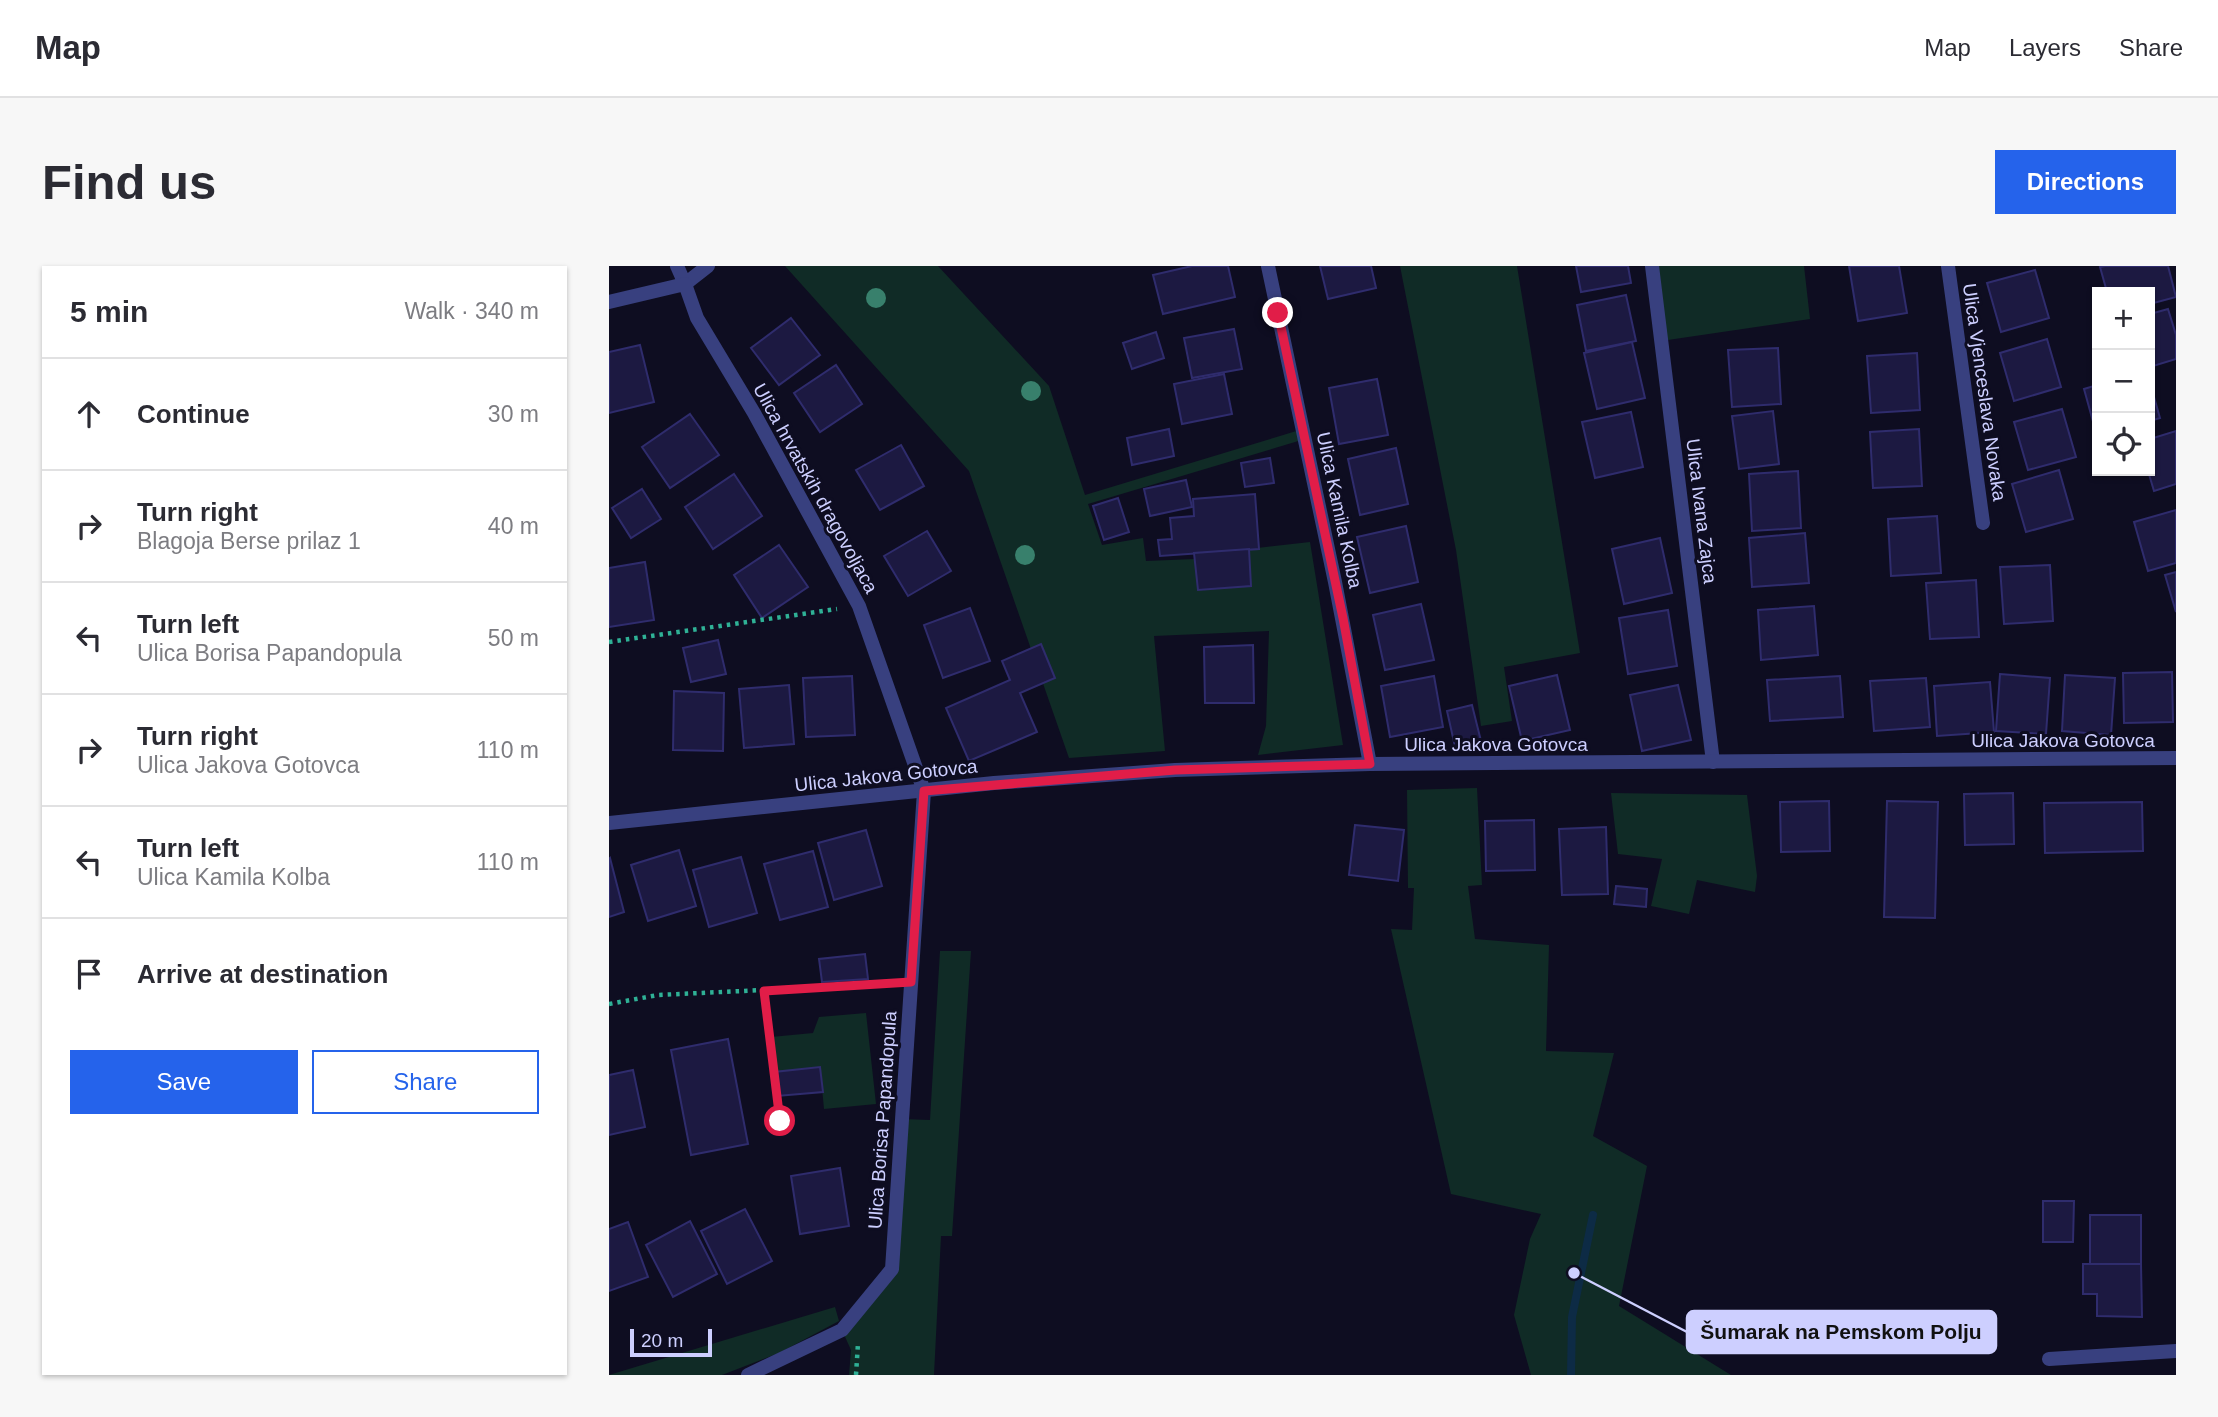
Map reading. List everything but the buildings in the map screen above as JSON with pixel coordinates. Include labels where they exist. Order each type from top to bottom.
[{"type":"street","name":"Ulica hrvatskih dragovoljaca","points":[[677,266],[697,318],[754,413],[859,606],[924,791]]},
{"type":"street","points":[[609,302],[685,284],[708,266]]},
{"type":"street","name":"Ulica Kamila Kolba","points":[[1268,266],[1343,618],[1370,764]]},
{"type":"street","name":"Ulica Ivana Zajca","points":[[1652,266],[1713,761]]},
{"type":"street","name":"Ulica Vjenceslava Novaka","points":[[1948,266],[1983,523]]},
{"type":"street","name":"Ulica Jakova Gotovca","points":[[609,823],[924,791],[1175,770],[1370,764],[2176,758]]},
{"type":"street","name":"Ulica Borisa Papandopula","points":[[748,1375],[842,1330],[891,1269],[924,791]]},
{"type":"street","points":[[2049,1359],[2176,1352]]},
{"type":"path","points":[[609,642],[859,606]]},
{"type":"path","points":[[609,1004],[658,995],[911,982]]},
{"type":"path","points":[[764,991],[780,1121]]},
{"type":"green space","points":[[785,266],[938,266],[1049,386],[1085,495],[1303,429],[1305,439],[1088,504],[1102,545],[1143,538],[1146,561],[1195,559],[1198,590],[1250,586],[1249,549],[1310,542],[1343,745],[1258,755],[1266,726],[1269,631],[1154,636],[1165,751],[1069,758],[969,471]]},
{"type":"green space","points":[[1400,266],[1517,266],[1580,653],[1504,667],[1512,721],[1481,726],[1456,550]]},
{"type":"green space","points":[[1652,266],[1804,266],[1810,319],[1661,341]]},
{"type":"green space","points":[[1477,788],[1482,885],[1468,886],[1475,939],[1549,945],[1546,1051],[1614,1053],[1593,1136],[1647,1166],[1619,1306],[1731,1375],[1531,1375],[1514,1315],[1530,1239],[1541,1214],[1451,1194],[1391,929],[1412,930],[1414,888],[1408,888],[1407,790]]},
{"type":"green space","points":[[1611,793],[1747,795],[1757,876],[1755,892],[1697,880],[1689,914],[1651,906],[1662,859],[1618,854]]},
{"type":"green space","points":[[940,951],[971,951],[952,1236],[941,1236],[934,1375],[849,1375],[851,1350],[842,1330],[892,1269],[901,1119],[930,1120]]},
{"type":"green space","points":[[866,1013],[876,1104],[824,1109],[820,1067],[774,1072],[771,1037],[813,1033],[819,1017]]},
{"type":"green space","points":[[835,1307],[839,1321],[779,1353],[722,1375],[609,1375]]},
{"type":"waterway","points":[[1571,1375],[1572,1317],[1593,1215]]},
{"type":"place","name":"Šumarak na Pemskom Polju","points":[[1574,1273]]},
{"type":"route","points":[[780,1121],[764,991],[911,982],[924,791],[994,783],[1175,770],[1370,764],[1343,618],[1278,313]]}]
